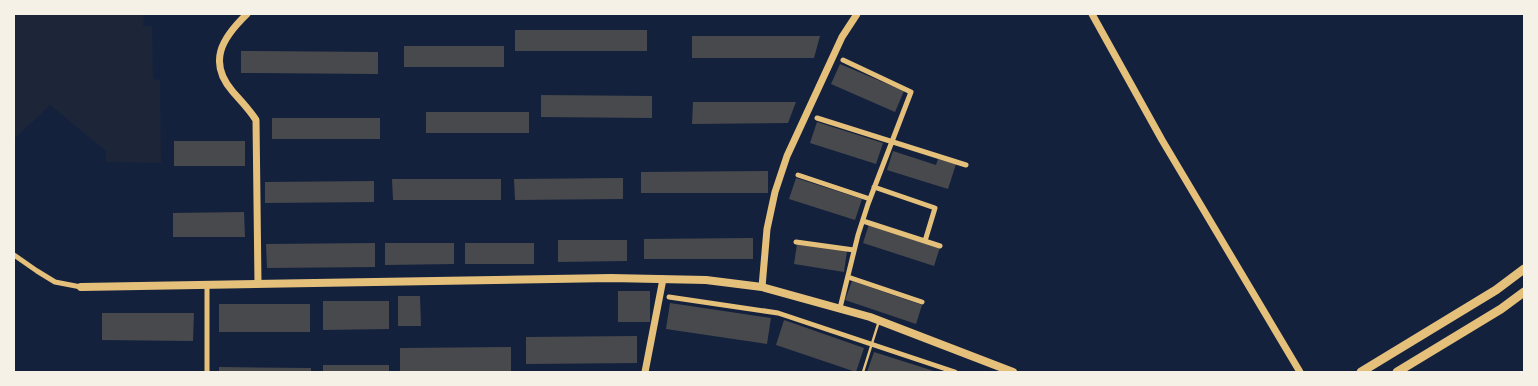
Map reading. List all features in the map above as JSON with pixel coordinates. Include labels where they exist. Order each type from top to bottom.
[{"type":"main road","points":[[1361,372],[1496,290],[1524,268]]},
{"type":"main road","points":[[81,288],[611,278],[706,280],[762,287],[840,308],[880,320],[1013,372]]},
{"type":"main road","points":[[1397,372],[1501,309],[1524,292]]},
{"type":"street","points":[[247,14],[234,26],[224,41],[218,60],[223,76],[233,92],[247,105],[256,120],[258,284]]},
{"type":"street","points":[[762,287],[767,229],[775,192],[787,156],[842,37],[857,14]]},
{"type":"street","points":[[1092,14],[1162,140],[1300,372]]},
{"type":"street","points":[[840,308],[854,250],[870,199],[911,92],[843,60]]},
{"type":"street","points":[[817,118],[966,165]]},
{"type":"street","points":[[798,175],[870,199]]},
{"type":"street","points":[[874,187],[936,208],[925,241]]},
{"type":"street","points":[[863,221],[940,246]]},
{"type":"street","points":[[796,242],[854,250]]},
{"type":"street","points":[[14,254],[36,271],[55,282],[81,288]]},
{"type":"street","points":[[848,277],[922,302]]},
{"type":"street","points":[[645,372],[663,279]]},
{"type":"street","points":[[207,285],[207,372]]},
{"type":"street","points":[[669,298],[778,313],[955,372]]},
{"type":"lane","points":[[863,372],[880,320]]},
{"type":"shaded area","points":[[14,14],[144,14],[143,26],[152,26],[153,79],[160,80],[161,163],[106,162],[106,151],[50,105],[14,139]]},
{"type":"building","points":[[515,30],[647,30],[647,51],[515,51]]},
{"type":"building","points":[[692,36],[820,36],[814,58],[692,58]]},
{"type":"building","points":[[404,46],[504,46],[504,67],[404,67]]},
{"type":"building","points":[[241,51],[378,52],[378,74],[241,73]]},
{"type":"building","points":[[840,64],[904,91],[895,112],[831,84]]},
{"type":"building","points":[[541,95],[652,96],[652,118],[541,117]]},
{"type":"building","points":[[693,102],[796,102],[788,123],[692,124]]},
{"type":"building","points":[[426,112],[529,112],[529,133],[426,133]]},
{"type":"building","points":[[272,118],[380,118],[380,139],[272,139]]},
{"type":"building","points":[[817,122],[883,143],[876,164],[810,143]]},
{"type":"building","points":[[174,141],[245,141],[245,166],[174,166]]},
{"type":"building","points":[[893,151],[936,165],[938,159],[956,164],[948,189],[887,170]]},
{"type":"building","points":[[768,171],[768,193],[641,193],[641,172]]},
{"type":"building","points":[[623,178],[623,199],[515,200],[514,179]]},
{"type":"building","points":[[796,178],[862,199],[855,220],[789,199]]},
{"type":"building","points":[[392,179],[501,179],[501,200],[393,200]]},
{"type":"building","points":[[374,181],[374,202],[265,203],[265,182]]},
{"type":"building","points":[[244,212],[245,237],[173,237],[173,213]]},
{"type":"building","points":[[869,224],[940,247],[934,266],[863,243]]},
{"type":"building","points":[[753,238],[753,259],[644,259],[644,239]]},
{"type":"building","points":[[558,240],[627,240],[627,261],[558,262]]},
{"type":"building","points":[[375,243],[375,267],[267,268],[266,244]]},
{"type":"building","points":[[385,243],[454,243],[454,264],[385,265]]},
{"type":"building","points":[[465,243],[534,243],[534,264],[465,264]]},
{"type":"building","points":[[797,244],[847,251],[844,272],[794,264]]},
{"type":"building","points":[[852,281],[922,305],[916,324],[845,300]]},
{"type":"building","points":[[618,291],[650,291],[650,322],[618,322]]},
{"type":"building","points":[[398,296],[420,296],[421,326],[398,326]]},
{"type":"building","points":[[323,301],[389,301],[389,329],[323,330]]},
{"type":"building","points":[[670,303],[771,318],[767,344],[666,329]]},
{"type":"building","points":[[219,304],[310,304],[310,332],[219,332]]},
{"type":"building","points":[[102,313],[194,313],[193,341],[102,340]]},
{"type":"building","points":[[784,320],[864,348],[856,372],[776,345]]},
{"type":"building","points":[[637,336],[637,363],[526,364],[526,337]]},
{"type":"building","points":[[511,347],[511,372],[400,372],[400,348]]},
{"type":"building","points":[[874,352],[937,372],[867,372]]},
{"type":"building","points":[[323,365],[389,365],[389,372],[323,372]]},
{"type":"building","points":[[219,367],[311,368],[311,372],[219,372]]}]
